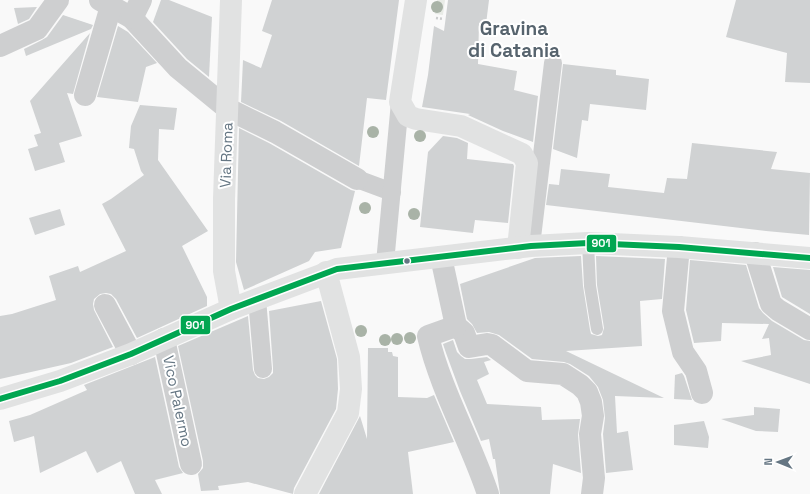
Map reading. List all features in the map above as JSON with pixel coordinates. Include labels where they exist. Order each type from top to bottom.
[{"type":"main road","name":"Via Roma","points":[[231,0],[224,199],[224,271],[231,309]]},
{"type":"main road","points":[[416,0],[400,102],[408,116],[416,119],[461,126],[522,154],[527,163],[525,247]]},
{"type":"main road","points":[[0,399],[60,381],[131,354],[231,309],[337,269],[525,247],[588,243],[755,253],[810,258]]},
{"type":"main road","points":[[305,494],[348,413],[351,389],[349,357],[326,272]]},
{"type":"street","points":[[0,46],[37,30],[58,0]]},
{"type":"street","points":[[84,95],[106,3],[136,9],[178,68],[228,109],[275,132],[357,179],[392,192]]},
{"type":"street","points":[[525,247],[553,63]]},
{"type":"street","points":[[385,263],[400,102]]},
{"type":"street","points":[[679,248],[673,311],[683,352],[696,371],[702,393]]},
{"type":"street","points":[[755,253],[771,304],[778,310],[810,329]]},
{"type":"street","points":[[442,257],[456,326],[464,333],[469,347],[487,344],[492,345],[527,371],[563,374],[580,385],[587,392],[591,402],[593,416],[590,434],[594,478],[592,494]]},
{"type":"street","points":[[257,299],[262,368]]},
{"type":"street","points":[[105,305],[131,354]]},
{"type":"street","points":[[456,326],[428,336],[445,392],[483,478],[488,494]]},
{"type":"street","name":"Vico Palermo","points":[[164,339],[191,464]]},
{"type":"lane","points":[[588,243],[590,286],[597,329]]},
{"type":"shaded area","points":[[437,0],[445,0],[443,15],[435,14]]},
{"type":"building","points":[[161,0],[169,0],[212,17],[209,77],[187,59],[153,22]]},
{"type":"building","points":[[272,0],[399,0],[386,100],[367,98],[359,166],[281,121],[241,102],[243,60],[261,68],[272,35],[262,31]]},
{"type":"building","points":[[448,0],[489,0],[486,24],[479,23],[478,64],[517,71],[514,90],[538,96],[533,142],[503,131],[468,115],[470,114],[422,107],[428,75],[434,26],[444,31]]},
{"type":"building","points":[[736,0],[810,0],[810,83],[785,82],[787,53],[726,37]]},
{"type":"building","points":[[37,7],[29,19],[18,24],[14,8]]},
{"type":"building","points":[[63,15],[93,25],[91,29],[26,56],[24,49],[47,37]]},
{"type":"building","points":[[118,26],[128,32],[157,63],[146,67],[138,102],[97,97]]},
{"type":"building","points":[[90,33],[73,94],[67,93],[82,136],[59,143],[65,162],[35,171],[28,149],[38,146],[34,135],[41,133],[30,101]]},
{"type":"building","points":[[563,64],[616,70],[616,75],[649,79],[646,110],[590,104],[588,121],[582,120],[577,158],[553,149]]},
{"type":"building","points":[[140,105],[177,108],[174,130],[159,129],[158,160],[208,231],[182,246],[207,297],[207,306],[137,338],[116,299],[111,294],[100,294],[94,299],[94,310],[113,347],[71,363],[0,379],[0,316],[12,314],[56,300],[49,276],[78,266],[80,272],[126,251],[102,204],[144,175],[141,171],[134,149],[129,148],[131,126]]},
{"type":"building","points":[[239,128],[355,191],[341,248],[315,252],[309,261],[244,290],[236,262]]},
{"type":"building","points":[[443,136],[457,138],[468,143],[467,159],[513,164],[508,223],[475,220],[473,233],[420,227],[428,152]]},
{"type":"building","points":[[692,143],[777,152],[771,169],[810,173],[809,235],[546,205],[549,184],[559,185],[561,169],[610,174],[608,187],[664,193],[667,178],[687,179]]},
{"type":"building","points":[[60,209],[65,225],[35,235],[29,218]]},
{"type":"building","points":[[581,256],[583,286],[590,330],[591,334],[598,336],[602,335],[604,328],[597,285],[596,256],[665,259],[662,299],[640,301],[642,346],[566,351],[664,398],[615,396],[617,433],[628,431],[633,470],[606,473],[603,434],[605,418],[603,400],[598,387],[589,376],[564,362],[532,359],[499,335],[489,332],[477,333],[467,319],[460,284],[535,258]]},
{"type":"building","points":[[690,260],[746,265],[759,308],[763,313],[772,321],[804,340],[810,341],[810,384],[741,361],[771,355],[769,338],[762,339],[769,324],[722,323],[721,341],[694,343],[686,310]]},
{"type":"building","points":[[773,267],[810,270],[810,314],[782,297]]},
{"type":"building","points":[[321,301],[337,359],[338,389],[336,409],[294,488],[293,494],[248,482],[218,486],[219,490],[201,491],[198,474],[203,468],[203,461],[178,346],[248,316],[253,370],[258,378],[264,379],[273,373],[269,311]]},
{"type":"building","points":[[453,340],[457,352],[465,359],[487,357],[491,360],[484,362],[489,374],[477,380],[487,404],[541,407],[542,420],[580,419],[578,435],[581,473],[553,464],[550,494],[500,494],[495,459],[493,459],[489,439],[481,441],[460,391],[443,344]]},
{"type":"building","points":[[368,348],[388,348],[388,352],[392,352],[393,356],[398,357],[398,397],[427,398],[434,395],[454,442],[408,452],[413,494],[319,494],[360,416],[367,439]]},
{"type":"building","points":[[155,357],[179,467],[183,473],[155,480],[162,494],[135,494],[121,461],[97,473],[86,451],[40,473],[34,436],[14,442],[9,421],[30,415],[87,390],[84,385]]},
{"type":"building","points":[[682,373],[692,400],[674,399],[675,375]]},
{"type":"building","points":[[754,407],[780,409],[778,432],[756,431],[721,419],[754,415]]},
{"type":"building","points":[[704,421],[709,437],[708,448],[674,445],[674,425]]},
{"type":"transit line","name":"901","points":[[0,399],[60,381],[131,354],[231,309],[337,269],[531,246],[588,243],[679,247],[810,258]]},
{"type":"district","name":"Gravina di Catania","points":[[514,39]]}]
